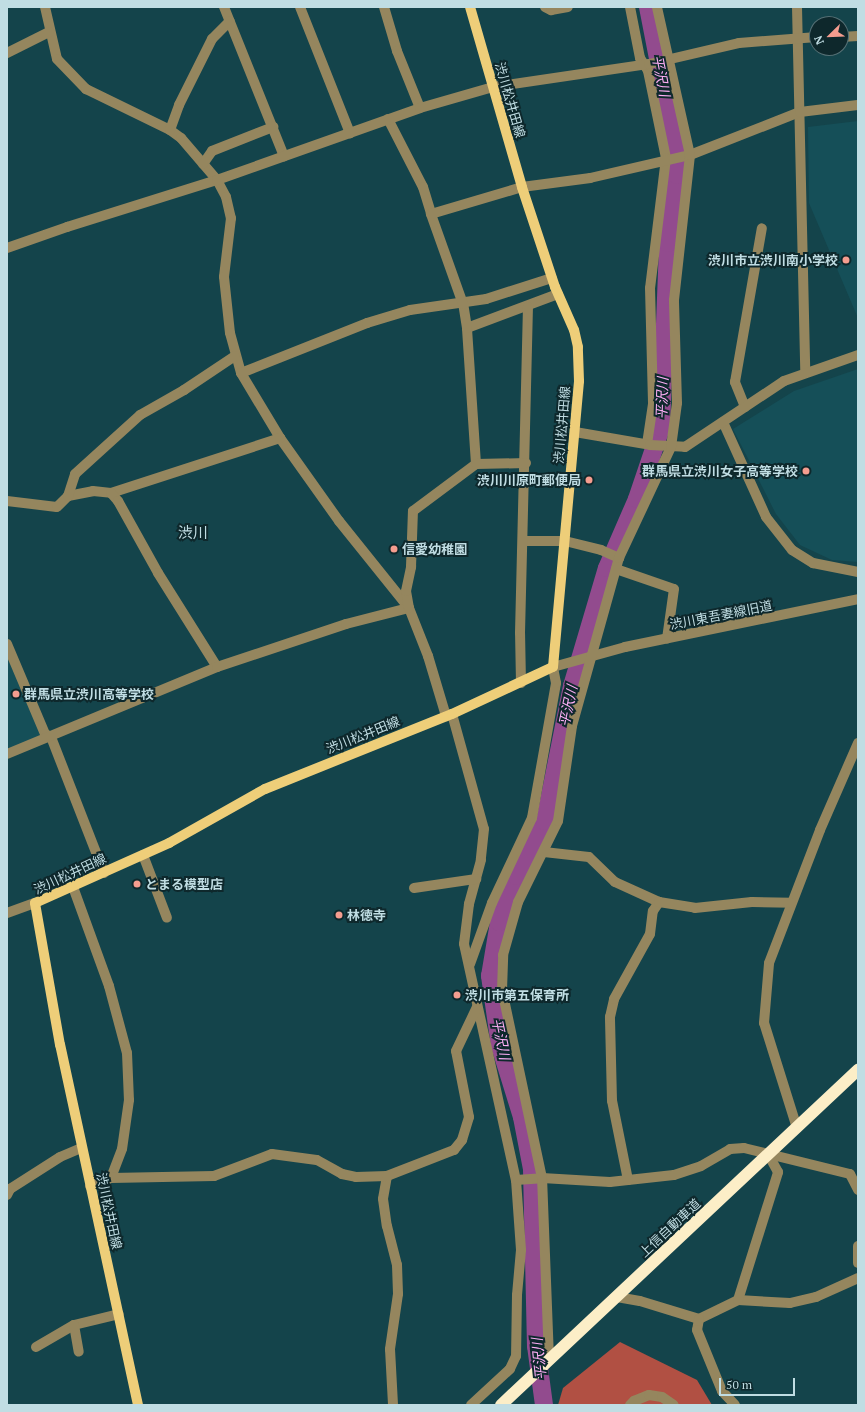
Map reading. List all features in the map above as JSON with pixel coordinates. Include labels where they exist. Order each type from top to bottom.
[{"type":"highway","name":"上信自動車道","points":[[501,1405],[858,1070]]},
{"type":"main road","name":"渋川松井田線","points":[[138,1405],[81,1148],[39,937],[35,903],[143,855],[265,789],[449,715],[553,667],[579,381],[578,347],[574,330],[552,278],[522,187],[470,7]]},
{"type":"street","points":[[44,7],[49,32],[57,59],[86,89],[170,130],[181,138],[217,180],[226,197],[231,218],[224,277],[234,356],[241,373],[280,438],[340,521],[409,608]]},
{"type":"street","points":[[224,7],[284,156]]},
{"type":"street","points":[[300,7],[350,133]]},
{"type":"street","points":[[384,7],[397,51],[420,108]]},
{"type":"street","points":[[545,7],[552,10],[568,7]]},
{"type":"street","points":[[630,7],[640,58],[647,64],[667,158],[650,288],[653,404],[648,444]]},
{"type":"street","points":[[549,1359],[542,1178],[502,990],[503,955],[511,922],[518,902],[558,821],[572,726],[616,569],[618,557],[668,447],[677,403],[674,300],[688,155],[658,7]]},
{"type":"street","points":[[797,7],[805,373]]},
{"type":"street","points":[[170,130],[179,105],[212,39],[230,21]]},
{"type":"street","points":[[7,53],[49,32]]},
{"type":"street","points":[[7,248],[67,227],[217,180],[420,108],[492,87],[647,64],[739,43],[809,37]]},
{"type":"street","points":[[431,214],[522,187],[590,178],[667,158],[688,155],[800,112],[858,106]]},
{"type":"street","points":[[388,119],[423,187],[462,304],[467,328],[476,464]]},
{"type":"street","points":[[203,164],[212,151],[273,127]]},
{"type":"street","points":[[745,407],[735,382],[762,228]]},
{"type":"street","points":[[241,373],[370,322],[410,310],[462,304],[552,278]]},
{"type":"street","points":[[467,328],[528,307],[558,294]]},
{"type":"street","points":[[521,683],[520,633],[526,463],[528,307]]},
{"type":"street","points":[[575,432],[668,447],[685,447],[784,382],[805,373],[858,355]]},
{"type":"street","points":[[7,501],[57,506],[68,496],[75,474],[140,414],[184,390],[234,356]]},
{"type":"street","points":[[723,422],[766,517],[792,550],[813,563],[858,572]]},
{"type":"street","points":[[68,496],[93,491],[111,493],[280,438]]},
{"type":"street","points":[[471,1405],[510,1369],[516,1356],[516,1296],[521,1250],[516,1180],[477,1007],[470,964],[464,944],[469,904],[481,860],[484,829],[449,715],[409,608],[406,591],[411,567],[413,511],[476,464],[526,463]]},
{"type":"street","points":[[111,493],[118,501],[158,573],[217,667]]},
{"type":"street","points":[[523,540],[565,541],[601,550],[618,557]]},
{"type":"street","points":[[616,569],[674,589],[667,639]]},
{"type":"street","name":"渋川東吾妻線旧道","points":[[553,667],[591,656],[667,639],[858,599]]},
{"type":"street","points":[[7,754],[217,667],[346,624],[409,608]]},
{"type":"street","points":[[7,644],[45,734],[50,737],[104,873]]},
{"type":"street","points":[[470,964],[492,903],[532,818],[556,683],[553,667]]},
{"type":"street","points":[[797,1128],[764,1023],[769,963],[791,902],[858,743]]},
{"type":"street","points":[[544,852],[590,857],[615,882],[659,902],[695,908],[752,902],[791,902]]},
{"type":"street","points":[[143,855],[167,918]]},
{"type":"street","points":[[414,888],[476,879]]},
{"type":"street","points":[[73,887],[109,986],[128,1053],[129,1100],[122,1149],[111,1178]]},
{"type":"street","points":[[628,1180],[612,1101],[610,1017],[614,998],[650,934],[653,911],[659,902]]},
{"type":"street","points":[[7,913],[35,903]]},
{"type":"street","points":[[90,1186],[111,1178],[214,1176],[272,1154],[317,1160],[342,1174],[356,1177],[387,1176],[454,1150],[462,1140],[469,1117],[456,1051],[477,1007]]},
{"type":"street","points":[[7,1195],[10,1189],[48,1165],[81,1148]]},
{"type":"street","points":[[516,1180],[542,1178],[610,1182],[674,1175],[701,1166],[730,1149],[744,1148],[854,1172],[858,1190]]},
{"type":"street","points":[[738,1300],[778,1172],[768,1154]]},
{"type":"street","points":[[387,1176],[383,1199],[387,1226],[397,1265],[398,1294],[390,1349],[393,1405]]},
{"type":"street","points":[[858,1246],[858,1263]]},
{"type":"street","points":[[617,1297],[640,1301],[699,1319],[738,1300],[790,1303],[816,1297],[858,1278]]},
{"type":"street","points":[[36,1347],[74,1325],[119,1314]]},
{"type":"street","points":[[699,1319],[697,1330],[720,1384],[735,1405]]},
{"type":"street","points":[[74,1325],[79,1352]]},
{"type":"street","points":[[630,1405],[634,1400],[649,1395],[662,1397],[674,1405]]},
{"type":"shaded area","name":"渋川市立渋川南小学校","points":[[858,121],[858,318],[809,203],[808,127]]},
{"type":"shaded area","name":"群馬県立渋川女子高等学校","points":[[858,369],[858,562],[832,560],[800,545],[776,514],[733,429],[794,391]]},
{"type":"shaded area","name":"群馬県立渋川高等学校","points":[[7,651],[42,737],[7,750]]},
{"type":"shaded area","points":[[620,1342],[697,1380],[712,1405],[558,1405],[563,1388]]},
{"type":"waterway","name":"平沢川","points":[[544,1405],[536,1346],[532,1169],[522,1117],[500,1046],[490,976],[499,922],[516,876],[545,821],[572,686],[607,568],[637,499],[661,428],[668,243],[677,175],[675,146],[648,7]]},
{"type":"place","name":"渋川市立渋川南小学校","points":[[846,260]]},
{"type":"place","name":"群馬県立渋川女子高等学校","points":[[806,471]]},
{"type":"place","name":"渋川川原町郵便局","points":[[589,480]]},
{"type":"place","name":"信愛幼稚園","points":[[394,549]]},
{"type":"place","name":"群馬県立渋川高等学校","points":[[16,694]]},
{"type":"place","name":"とまる模型店","points":[[137,884]]},
{"type":"place","name":"林徳寺","points":[[339,915]]},
{"type":"place","name":"渋川市第五保育所","points":[[457,995]]},
{"type":"district","name":"渋川","points":[[193,533]]}]
